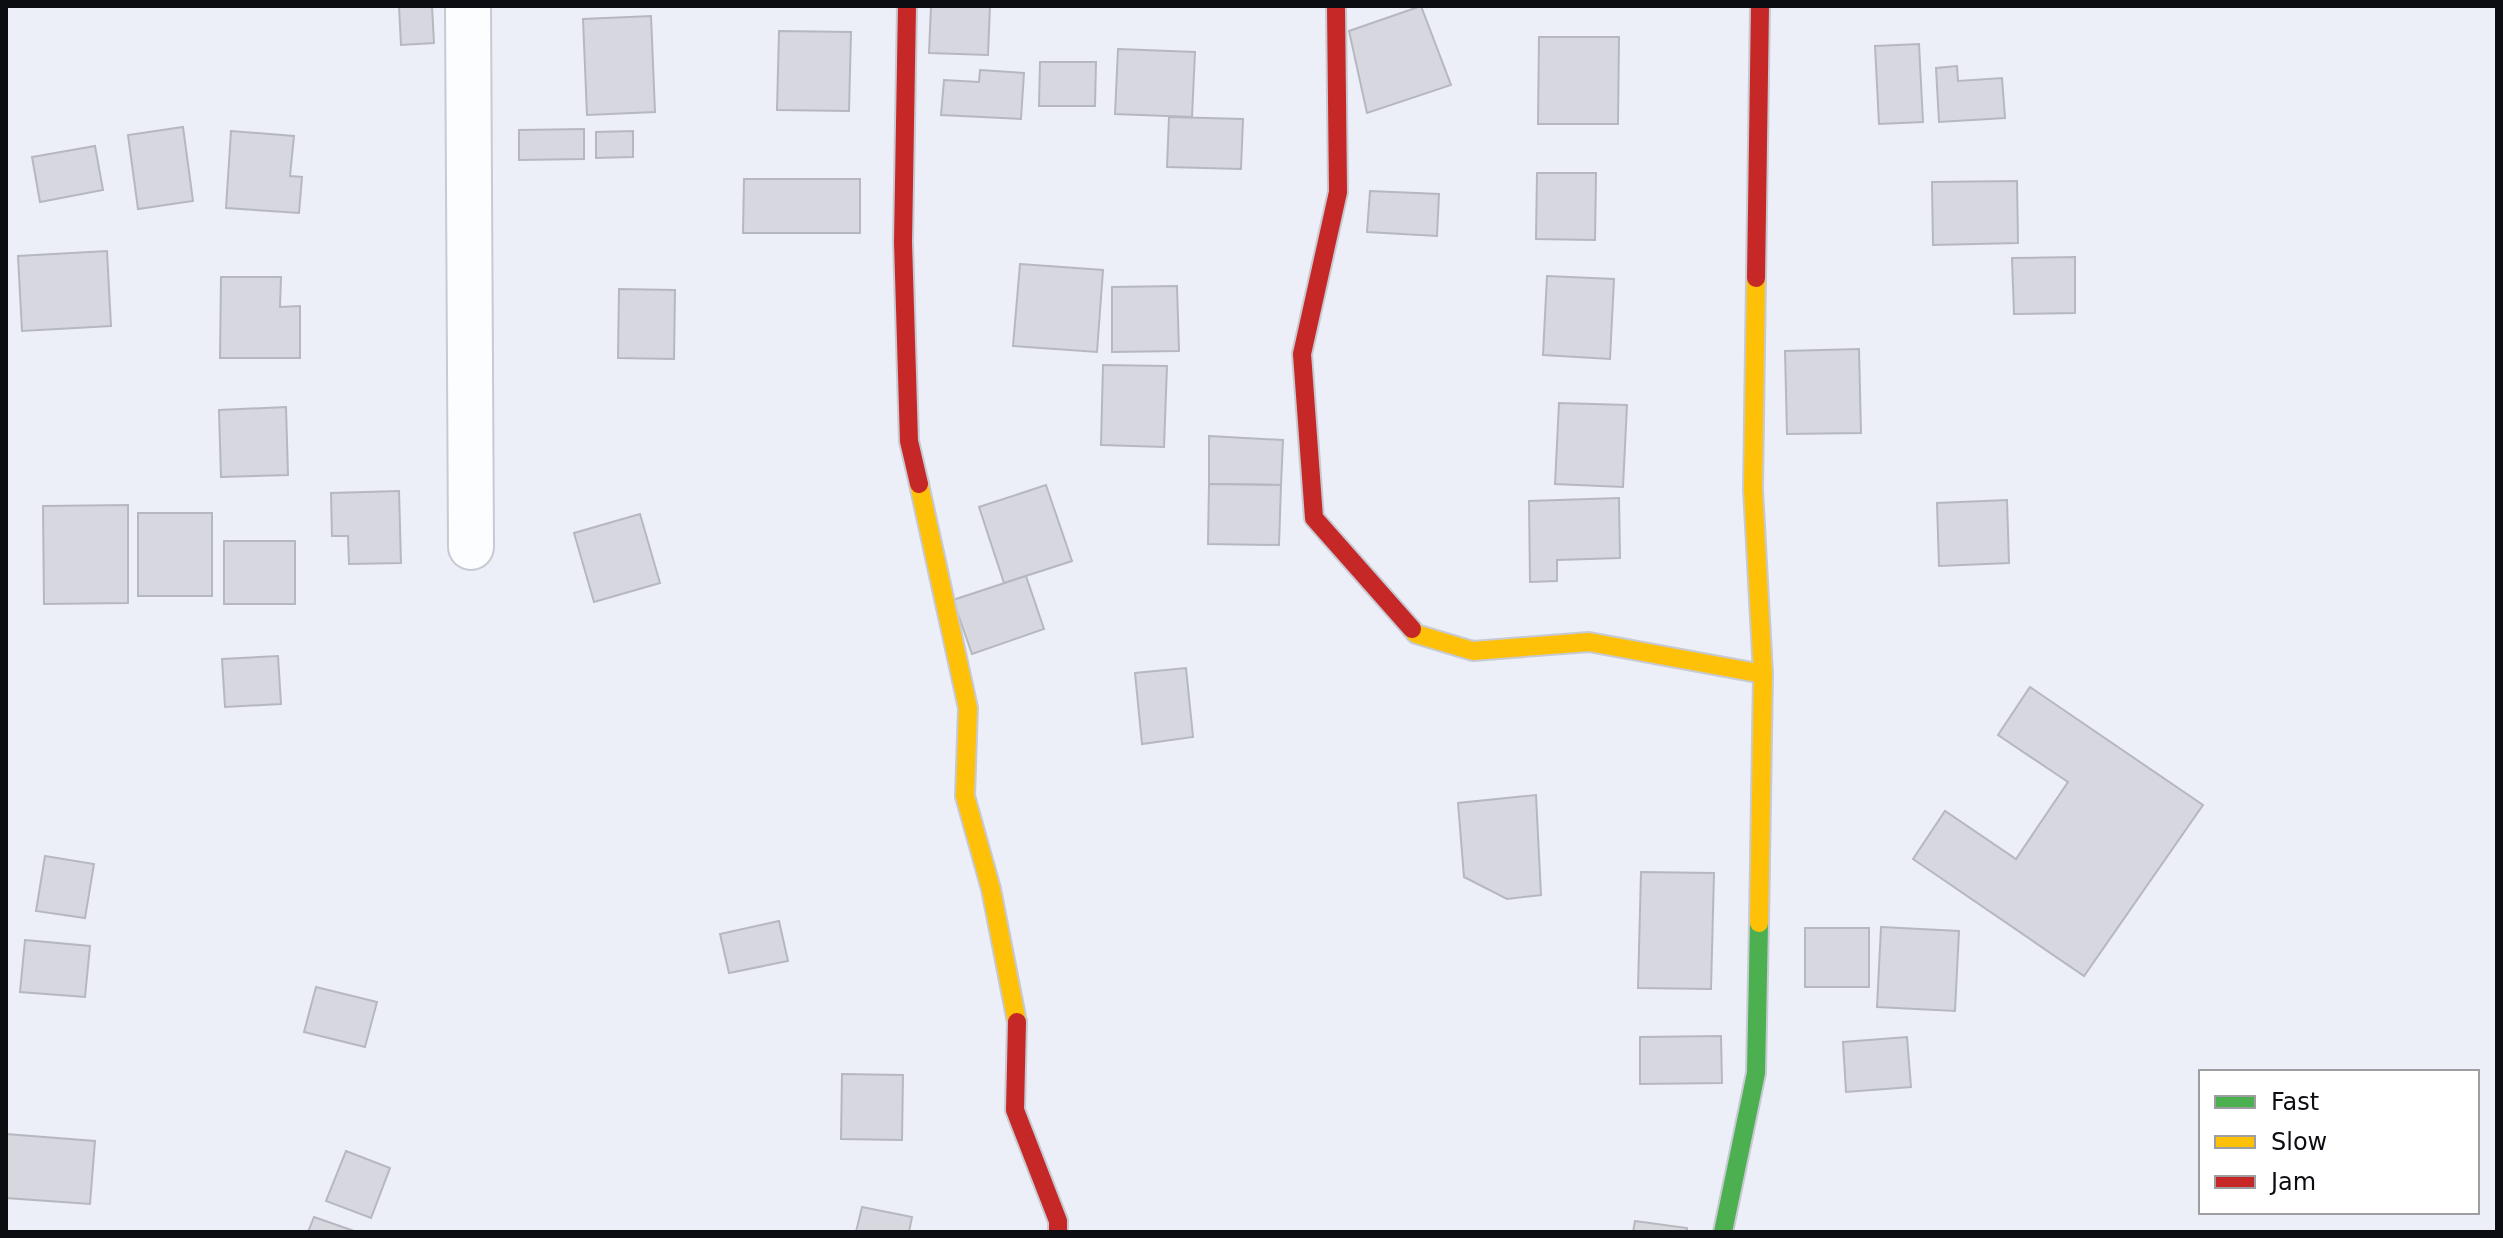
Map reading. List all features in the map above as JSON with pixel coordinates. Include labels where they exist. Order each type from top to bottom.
[{"type":"street","points":[[468,6],[471,547]]},
{"type":"street","points":[[907,6],[903,242],[909,441],[968,708],[965,796],[991,889],[1018,1029],[1015,1110],[1058,1221],[1058,1232]]},
{"type":"street","points":[[1336,6],[1338,192],[1302,354],[1314,518],[1416,634],[1473,651],[1589,642],[1763,674]]},
{"type":"street","points":[[1723,1232],[1756,1073],[1763,674],[1753,489],[1760,6]]},
{"type":"building","points":[[399,6],[432,6],[434,43],[401,45]]},
{"type":"building","points":[[931,6],[990,6],[988,55],[929,53]]},
{"type":"building","points":[[1421,6],[1451,85],[1367,113],[1349,31]]},
{"type":"building","points":[[651,16],[655,112],[587,115],[583,19]]},
{"type":"building","points":[[779,31],[851,32],[849,111],[777,110]]},
{"type":"building","points":[[1539,37],[1619,37],[1618,124],[1538,124]]},
{"type":"building","points":[[1919,44],[1923,122],[1879,124],[1875,46]]},
{"type":"building","points":[[1118,49],[1195,52],[1192,117],[1115,114]]},
{"type":"building","points":[[1040,62],[1096,62],[1095,106],[1039,106]]},
{"type":"building","points":[[1957,66],[1958,81],[2002,78],[2005,118],[1939,122],[1936,68]]},
{"type":"building","points":[[980,70],[1024,73],[1021,119],[941,115],[944,80],[979,82]]},
{"type":"building","points":[[1169,117],[1243,119],[1241,169],[1167,167]]},
{"type":"building","points":[[183,127],[193,201],[138,209],[128,135]]},
{"type":"building","points":[[584,129],[584,159],[519,160],[519,130]]},
{"type":"building","points":[[231,131],[294,136],[290,176],[302,177],[299,213],[226,208]]},
{"type":"building","points":[[633,131],[633,157],[596,158],[596,132]]},
{"type":"building","points":[[95,146],[103,190],[40,202],[32,157]]},
{"type":"building","points":[[1537,173],[1596,173],[1595,240],[1536,239]]},
{"type":"building","points":[[744,179],[860,179],[860,233],[743,233]]},
{"type":"building","points":[[2017,181],[2018,243],[1933,245],[1932,182]]},
{"type":"building","points":[[1370,191],[1439,194],[1437,236],[1367,232]]},
{"type":"building","points":[[107,251],[111,326],[22,331],[18,256]]},
{"type":"building","points":[[2075,257],[2075,313],[2014,314],[2012,258]]},
{"type":"building","points":[[1020,264],[1103,270],[1097,352],[1013,346]]},
{"type":"building","points":[[1547,276],[1614,279],[1610,359],[1543,355]]},
{"type":"building","points":[[221,277],[281,277],[280,307],[300,306],[300,358],[220,358]]},
{"type":"building","points":[[1177,286],[1179,351],[1112,352],[1112,287]]},
{"type":"building","points":[[619,289],[675,290],[674,359],[618,358]]},
{"type":"building","points":[[1859,349],[1861,433],[1787,434],[1785,351]]},
{"type":"building","points":[[1103,365],[1167,366],[1164,447],[1101,445]]},
{"type":"building","points":[[1559,403],[1627,405],[1623,487],[1555,484]]},
{"type":"building","points":[[286,407],[288,475],[221,477],[219,410]]},
{"type":"building","points":[[1209,436],[1283,440],[1281,485],[1209,484]]},
{"type":"building","points":[[1209,484],[1281,485],[1279,545],[1208,544]]},
{"type":"building","points":[[1046,485],[1072,561],[1004,583],[979,507]]},
{"type":"building","points":[[399,491],[401,563],[349,564],[348,536],[332,536],[331,493]]},
{"type":"building","points":[[1619,498],[1620,558],[1557,560],[1557,581],[1530,582],[1529,501]]},
{"type":"building","points":[[2007,500],[2009,563],[1939,566],[1937,503]]},
{"type":"building","points":[[128,505],[128,603],[44,604],[43,506]]},
{"type":"building","points":[[138,513],[212,513],[212,596],[138,596]]},
{"type":"building","points":[[640,514],[660,583],[594,602],[574,533]]},
{"type":"building","points":[[224,541],[295,541],[295,604],[224,604]]},
{"type":"building","points":[[1026,576],[1044,629],[972,654],[953,600]]},
{"type":"building","points":[[278,656],[281,704],[225,707],[222,659]]},
{"type":"building","points":[[1186,668],[1193,737],[1142,744],[1135,673]]},
{"type":"building","points":[[2030,687],[2203,805],[2084,976],[1913,859],[1945,811],[2016,859],[2068,782],[1998,735]]},
{"type":"building","points":[[1536,795],[1541,895],[1507,899],[1464,877],[1458,803]]},
{"type":"building","points":[[45,856],[94,864],[85,918],[36,911]]},
{"type":"building","points":[[1641,872],[1714,873],[1711,989],[1638,988]]},
{"type":"building","points":[[779,921],[788,961],[729,973],[720,934]]},
{"type":"building","points":[[1881,927],[1959,931],[1955,1011],[1877,1007]]},
{"type":"building","points":[[1805,928],[1869,928],[1869,987],[1805,987]]},
{"type":"building","points":[[25,940],[90,946],[85,997],[20,992]]},
{"type":"building","points":[[316,987],[377,1002],[365,1047],[304,1032]]},
{"type":"building","points":[[1721,1036],[1722,1083],[1640,1084],[1640,1037]]},
{"type":"building","points":[[1907,1037],[1911,1087],[1846,1092],[1843,1042]]},
{"type":"building","points":[[842,1074],[903,1075],[902,1140],[841,1139]]},
{"type":"building","points":[[6,1134],[95,1141],[90,1204],[6,1198]]},
{"type":"building","points":[[346,1151],[390,1168],[371,1218],[326,1201]]},
{"type":"building","points":[[862,1207],[912,1217],[909,1232],[856,1232]]},
{"type":"building","points":[[314,1217],[357,1232],[308,1232]]},
{"type":"building","points":[[1635,1221],[1687,1228],[1687,1232],[1633,1232]]},
{"type":"traffic: fast","points":[[1723,1232],[1756,1073],[1759,923]]},
{"type":"traffic: slow","points":[[1756,278],[1753,489],[1763,674],[1759,923]]},
{"type":"traffic: slow","points":[[919,484],[968,708],[965,796],[991,889],[1017,1022]]},
{"type":"traffic: slow","points":[[1412,629],[1416,634],[1473,651],[1589,642],[1763,674]]},
{"type":"traffic: jam","points":[[907,6],[903,242],[909,441],[919,484]]},
{"type":"traffic: jam","points":[[1336,6],[1338,192],[1302,354],[1314,518],[1412,629]]},
{"type":"traffic: jam","points":[[1756,278],[1760,6]]},
{"type":"traffic: jam","points":[[1017,1022],[1015,1110],[1058,1221],[1058,1232]]}]
